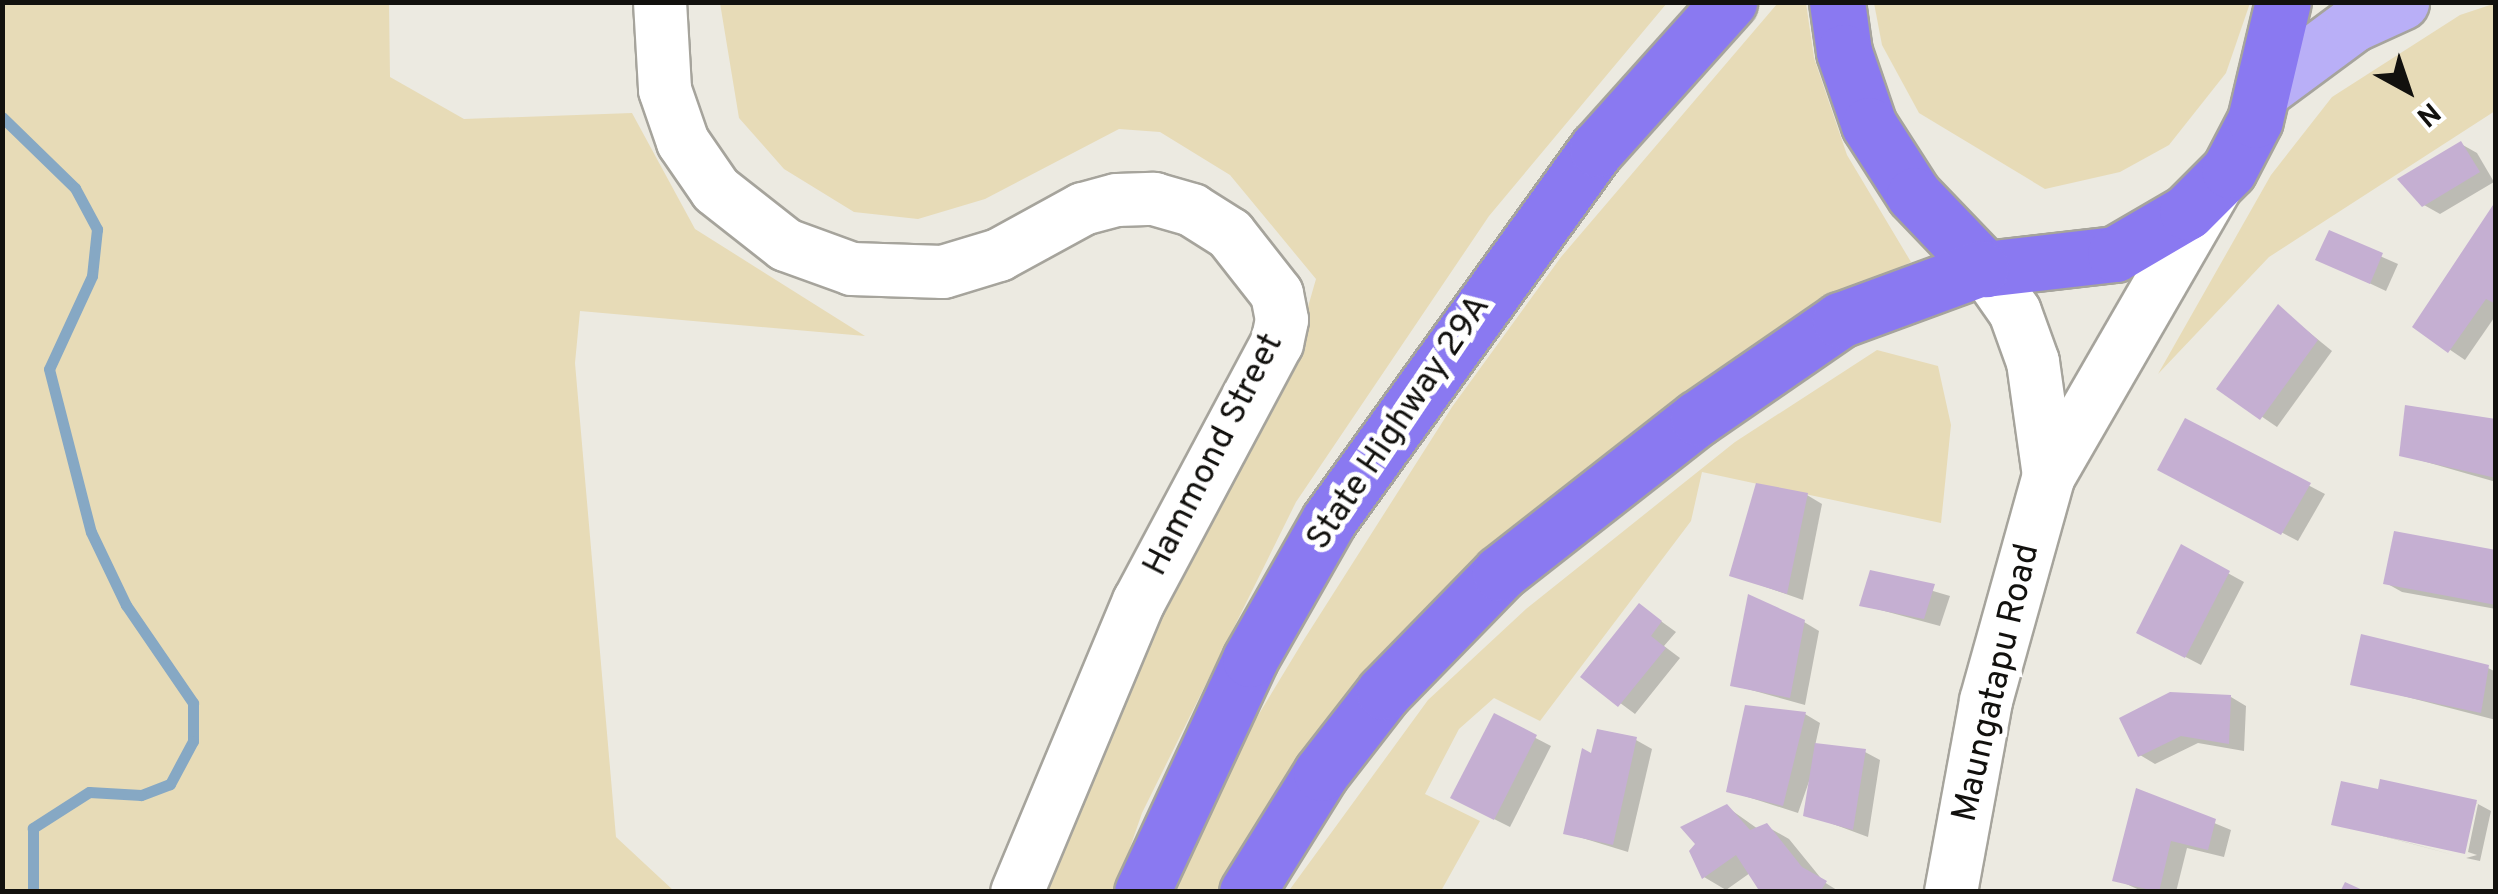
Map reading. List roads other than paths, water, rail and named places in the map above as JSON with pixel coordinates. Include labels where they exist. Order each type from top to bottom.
[{"type":"highway","name":"State Highway 29A","points":[[1142,892],[1250,659],[1329,520],[1549,210],[1730,2]]},
{"type":"highway","points":[[1837,2],[1844,52],[1869,125],[1914,195],[1983,268]]},
{"type":"highway","points":[[1247,892],[1321,773],[1384,692],[1500,573],[1698,418],[1840,320],[1983,268],[2115,254],[2166,228],[2218,184],[2242,148],[2268,87],[2283,2]]},
{"type":"main road","points":[[2268,87],[2352,24],[2401,2]]},
{"type":"street","name":"Hammond Street","points":[[660,2],[666,90],[683,142],[716,190],[786,245],[852,269],[944,272],[999,254],[1083,209],[1117,200],[1154,200],[1192,210],[1230,234],[1277,294],[1282,320],[1276,343],[1139,601],[1017,892]]},
{"type":"street","name":"Maungatapu Road","points":[[1951,892],[1986,702],[2050,476],[2218,184]]},
{"type":"street","name":"Maungatapu Road","points":[[1983,268],[2015,312],[2033,362],[2050,476]]},
{"type":"waterway","points":[[2,117],[75,188],[97,229],[92,276],[49,369],[91,532],[126,605],[193,703],[193,741],[170,784],[141,795],[89,792],[33,828],[33,892]]}]
